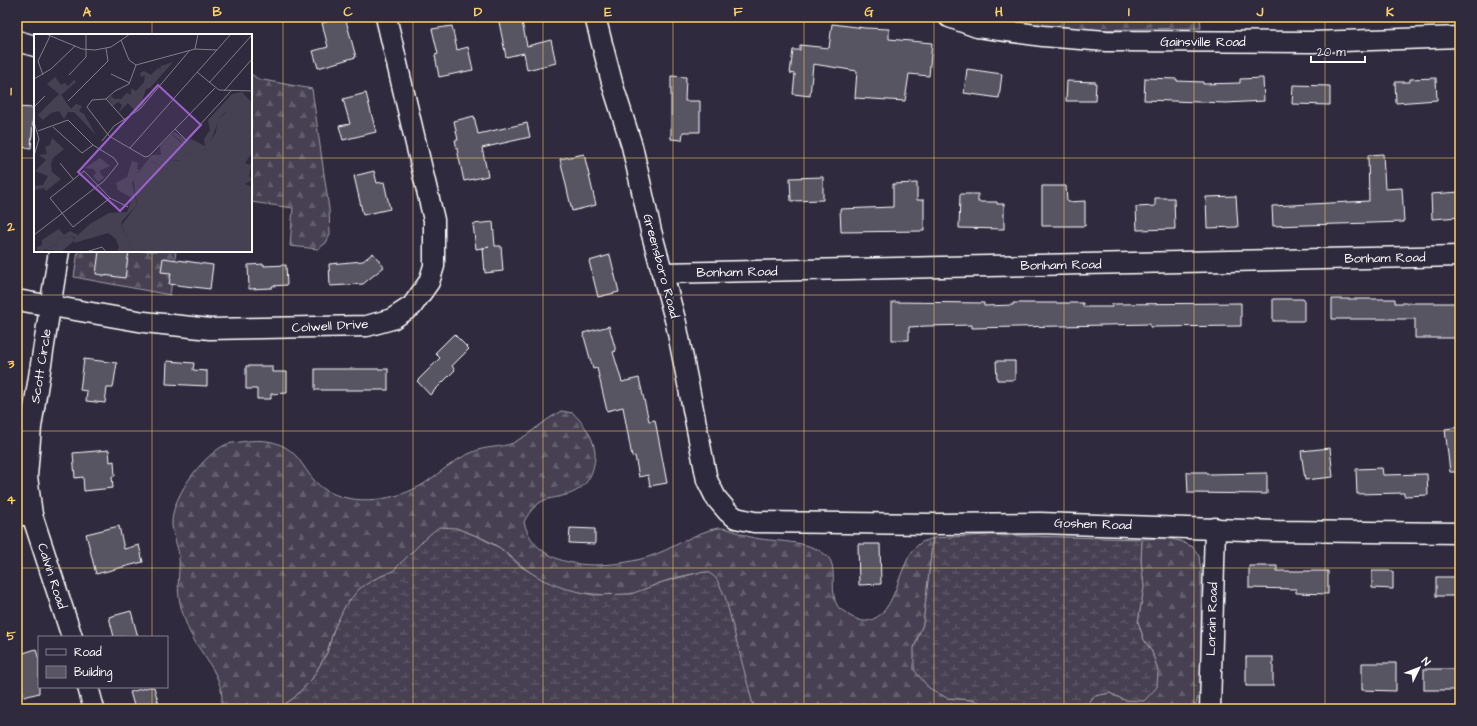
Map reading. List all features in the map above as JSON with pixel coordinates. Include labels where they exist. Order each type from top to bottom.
[{"type":"street","name":"Colwell Drive","points":[[17,300],[144,322],[210,328],[367,326],[392,318],[412,306],[430,282],[434,266],[434,220],[386,17]]},
{"type":"street","name":"Greensboro Road","points":[[595,17],[612,86],[632,146],[685,364],[707,480],[716,498],[728,512]]},
{"type":"street","name":"Gainsville Road","points":[[949,17],[977,27],[1043,36],[1106,41],[1313,42],[1460,38]]},
{"type":"street","points":[[17,41],[34,46]]},
{"type":"street","name":"Scott Circle","points":[[24,515],[31,427],[59,252]]},
{"type":"street","name":"Bonham Road","points":[[662,273],[1460,256]]},
{"type":"street","name":"Goshen Road","points":[[728,512],[736,518],[754,522],[934,524],[1040,523],[1275,531],[1460,533]]},
{"type":"street","name":"Calvin Road","points":[[24,515],[72,636]]},
{"type":"street","name":"Lorain Road","points":[[1210,709],[1215,528]]},
{"type":"street","points":[[88,688],[94,709]]},
{"type":"green space","points":[[993,17],[1200,17],[1201,28],[1079,30],[1034,28]]},
{"type":"green space","points":[[252,75],[258,79],[312,89],[329,209],[330,234],[326,243],[318,249],[290,246],[293,208],[252,202]]},
{"type":"green space","points":[[78,252],[176,252],[170,295],[74,277]]},
{"type":"green space","points":[[561,411],[573,413],[582,423],[592,439],[595,458],[592,472],[586,483],[576,491],[569,494],[541,502],[529,513],[524,522],[531,539],[543,551],[558,559],[576,564],[614,564],[657,554],[701,533],[718,528],[759,539],[801,544],[820,551],[828,557],[831,562],[833,568],[834,597],[840,609],[858,620],[867,621],[877,617],[885,609],[891,599],[911,553],[920,543],[933,538],[923,624],[914,648],[947,698],[972,700],[1000,709],[754,709],[708,572],[674,578],[633,594],[607,595],[584,593],[552,585],[542,580],[496,545],[456,528],[409,555],[393,571],[373,580],[334,629],[327,653],[312,679],[294,698],[278,709],[221,709],[222,697],[220,685],[210,664],[191,634],[179,600],[179,556],[172,526],[173,515],[181,492],[196,470],[214,452],[225,445],[240,442],[263,441],[277,443],[290,450],[312,478],[324,489],[336,495],[348,498],[375,500],[388,498],[414,489],[454,462],[473,452],[513,443]]},
{"type":"green space","points":[[439,527],[456,528],[479,537],[500,548],[520,566],[543,580],[563,588],[593,595],[631,594],[663,582],[697,573],[708,572],[716,578],[725,596],[754,709],[278,709],[294,698],[312,679],[327,653],[334,629],[345,606],[359,589],[373,580],[393,571]]},
{"type":"green space","points":[[988,535],[1142,539],[1141,561],[1144,587],[1138,622],[1144,640],[1152,652],[1158,671],[1157,687],[1144,701],[1124,700],[1110,693],[1094,696],[1084,709],[1000,709],[972,700],[947,698],[929,688],[914,670],[914,648],[923,624],[933,538]]},
{"type":"green space","points":[[1166,538],[1180,541],[1193,547],[1199,556],[1201,571],[1201,660],[1200,689],[1195,709],[1084,709],[1094,696],[1110,693],[1124,700],[1158,671],[1152,652],[1144,640],[1138,622],[1144,587],[1141,561],[1142,539]]},
{"type":"building","points":[[345,17],[356,57],[318,68],[313,51],[328,47],[322,23]]},
{"type":"building","points":[[498,17],[521,17],[527,46],[551,40],[556,63],[527,70],[524,53],[506,57]]},
{"type":"building","points":[[832,24],[889,29],[889,39],[932,43],[929,76],[909,74],[905,101],[855,98],[857,71],[813,64],[810,96],[793,94],[795,74],[790,73],[793,50],[800,50],[800,45],[829,48]]},
{"type":"building","points":[[452,26],[457,50],[468,47],[473,70],[439,77],[435,55],[438,54],[432,29]]},
{"type":"building","points":[[967,69],[1002,74],[999,98],[964,93]]},
{"type":"building","points":[[671,76],[686,77],[685,101],[700,101],[700,132],[683,132],[682,140],[671,139]]},
{"type":"building","points":[[1145,78],[1177,79],[1177,81],[1203,82],[1203,84],[1240,83],[1240,79],[1263,78],[1264,101],[1226,103],[1144,100]]},
{"type":"building","points":[[1436,78],[1437,100],[1396,103],[1395,82],[1410,82],[1410,79]]},
{"type":"building","points":[[1067,81],[1096,82],[1095,101],[1066,101]]},
{"type":"building","points":[[1293,85],[1330,86],[1330,105],[1292,104]]},
{"type":"building","points":[[366,93],[376,132],[343,140],[339,126],[350,124],[343,99]]},
{"type":"building","points":[[17,107],[34,108],[31,148],[17,147]]},
{"type":"building","points":[[474,116],[478,134],[527,123],[530,137],[482,148],[488,176],[464,181],[455,140],[458,140],[454,121]]},
{"type":"building","points":[[584,154],[596,205],[572,211],[560,159]]},
{"type":"building","points":[[1383,154],[1385,189],[1402,188],[1404,222],[1273,226],[1272,206],[1369,201],[1368,155]]},
{"type":"building","points":[[374,171],[377,183],[384,182],[390,209],[363,215],[354,176]]},
{"type":"building","points":[[823,177],[823,200],[791,201],[790,178]]},
{"type":"building","points":[[917,183],[917,200],[924,200],[924,231],[841,232],[840,209],[893,207],[893,184]]},
{"type":"building","points":[[1042,186],[1066,186],[1067,202],[1085,201],[1085,226],[1042,226]]},
{"type":"building","points":[[1460,192],[1460,217],[1432,219],[1431,194]]},
{"type":"building","points":[[960,194],[978,194],[978,202],[997,202],[997,204],[1004,204],[1004,229],[959,228]]},
{"type":"building","points":[[1236,196],[1238,227],[1207,228],[1206,197]]},
{"type":"building","points":[[1155,198],[1174,198],[1175,229],[1137,230],[1136,207],[1155,206]]},
{"type":"building","points":[[493,222],[495,246],[501,246],[503,271],[485,273],[483,248],[489,247],[476,249],[473,224]]},
{"type":"building","points":[[99,252],[129,252],[125,278],[96,274]]},
{"type":"building","points":[[373,253],[384,267],[363,284],[330,286],[329,264],[363,261]]},
{"type":"building","points":[[610,255],[619,292],[598,297],[589,261]]},
{"type":"building","points":[[163,258],[213,265],[210,289],[169,284],[171,273],[161,272]]},
{"type":"building","points":[[264,264],[264,266],[286,265],[287,285],[272,286],[272,288],[249,289],[248,265]]},
{"type":"building","points":[[1273,299],[1304,299],[1304,321],[1273,321]]},
{"type":"building","points":[[1332,299],[1395,299],[1395,303],[1460,303],[1460,338],[1415,338],[1415,319],[1332,319]]},
{"type":"building","points":[[892,302],[984,303],[984,306],[1013,305],[1013,303],[1083,303],[1083,307],[1112,307],[1112,304],[1241,303],[1241,326],[1150,327],[1150,324],[972,328],[972,325],[926,326],[909,327],[909,340],[892,340]]},
{"type":"building","points":[[609,326],[616,351],[613,352],[622,382],[639,378],[649,421],[655,420],[667,483],[650,486],[648,475],[639,477],[635,456],[632,457],[623,407],[607,411],[597,368],[593,369],[583,333]]},
{"type":"building","points":[[454,334],[469,349],[452,366],[455,370],[430,395],[417,381],[440,358],[435,353]]},
{"type":"building","points":[[84,359],[117,363],[113,388],[107,388],[105,403],[86,401],[87,391],[80,390]]},
{"type":"building","points":[[167,361],[194,363],[193,370],[207,371],[207,386],[166,384]]},
{"type":"building","points":[[996,361],[1015,361],[1015,380],[997,380]]},
{"type":"building","points":[[246,366],[272,366],[272,372],[287,372],[287,393],[271,394],[271,399],[257,399],[257,389],[246,389]]},
{"type":"building","points":[[315,369],[388,369],[388,390],[315,390]]},
{"type":"building","points":[[1460,427],[1460,472],[1450,472],[1445,429]]},
{"type":"building","points":[[1330,448],[1333,477],[1305,480],[1301,451]]},
{"type":"building","points":[[109,450],[110,462],[114,461],[115,476],[112,476],[113,488],[84,491],[83,477],[75,478],[73,453]]},
{"type":"building","points":[[1382,468],[1383,475],[1427,474],[1428,495],[1404,496],[1404,493],[1357,494],[1356,469]]},
{"type":"building","points":[[1187,472],[1207,472],[1207,474],[1267,473],[1267,494],[1188,493]]},
{"type":"building","points":[[119,526],[124,549],[139,545],[143,562],[96,574],[86,534]]},
{"type":"building","points":[[570,528],[595,529],[595,544],[569,543]]},
{"type":"building","points":[[858,544],[880,544],[881,584],[859,585]]},
{"type":"building","points":[[1249,566],[1277,566],[1277,571],[1328,571],[1328,594],[1296,593],[1296,589],[1249,588]]},
{"type":"building","points":[[1372,571],[1393,571],[1393,589],[1372,588]]},
{"type":"building","points":[[1436,577],[1460,577],[1460,596],[1436,596]]},
{"type":"building","points":[[131,611],[138,636],[114,636],[109,617]]},
{"type":"building","points":[[36,649],[38,656],[39,693],[24,697],[17,670],[17,655]]},
{"type":"building","points":[[1246,657],[1273,657],[1273,686],[1246,686]]},
{"type":"building","points":[[1362,663],[1396,663],[1396,691],[1362,690]]},
{"type":"building","points":[[1424,669],[1455,669],[1455,690],[1424,690]]},
{"type":"building","points":[[145,688],[154,688],[160,709],[135,709],[130,692]]}]
